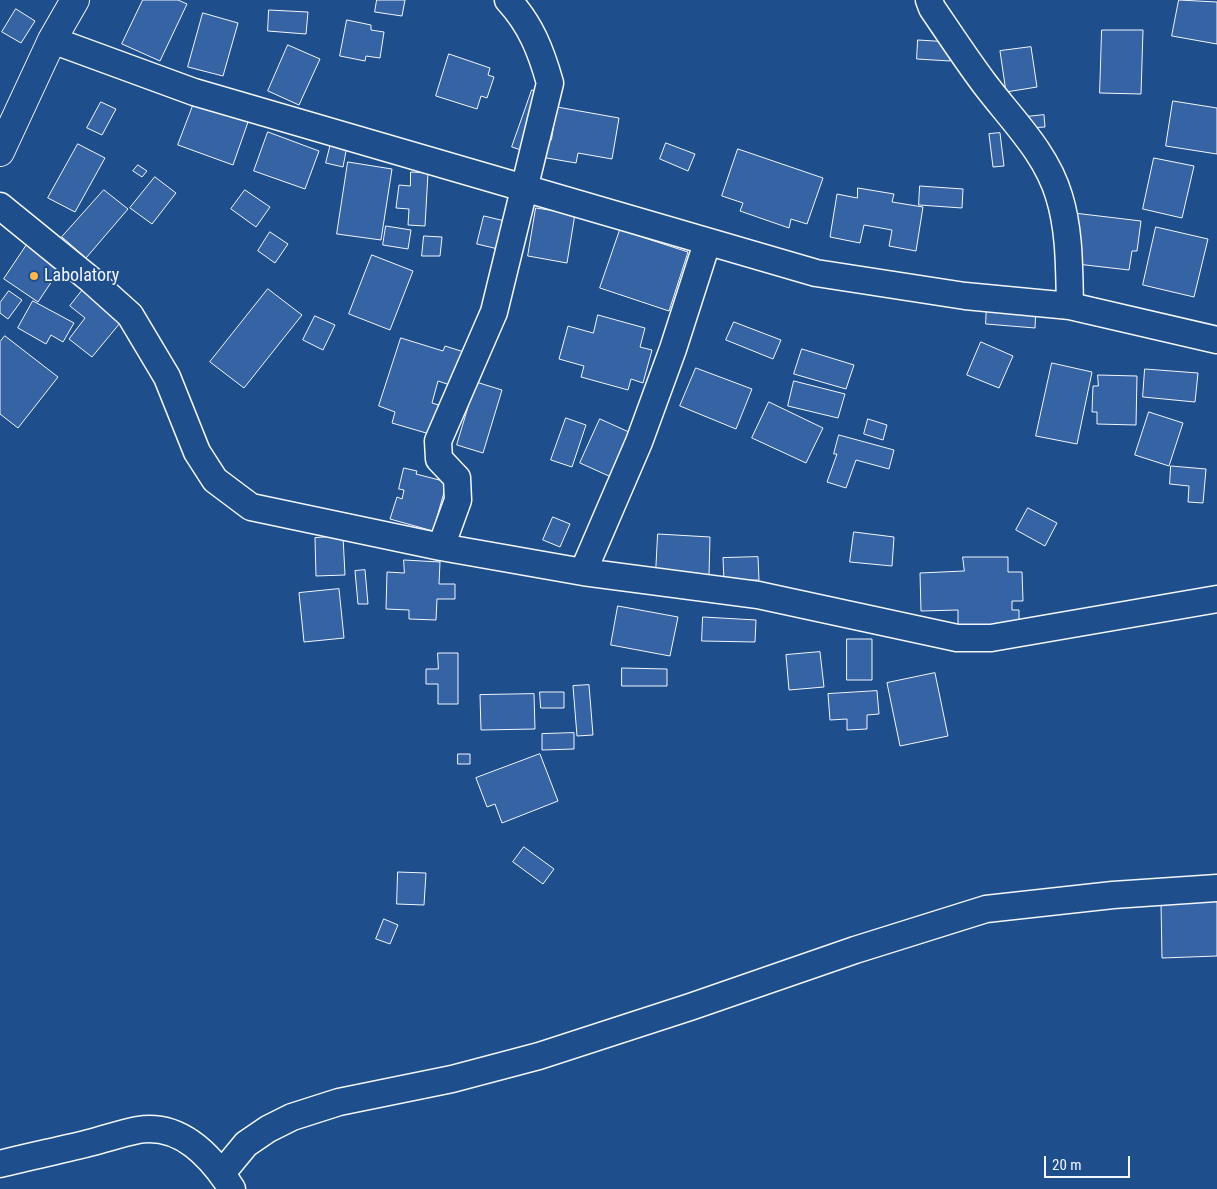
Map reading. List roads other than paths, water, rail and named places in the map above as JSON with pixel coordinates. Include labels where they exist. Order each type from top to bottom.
[{"type":"street","points":[[1,149],[52,40],[75,0]]},
{"type":"street","points":[[441,548],[458,500],[457,478],[439,459],[438,441],[494,312],[523,187],[550,83],[541,50],[524,18],[508,0]]},
{"type":"street","points":[[929,0],[932,8],[984,82],[1034,145],[1052,177],[1060,198],[1068,247],[1070,306]]},
{"type":"street","points":[[52,40],[194,92],[816,273],[965,296],[1070,306],[1217,340]]},
{"type":"street","points":[[0,206],[91,280],[130,315],[166,377],[197,452],[215,480],[251,507],[441,548],[583,572],[758,595],[957,638],[991,638],[1217,599]]},
{"type":"street","points":[[583,572],[639,442],[673,349],[708,243]]},
{"type":"street","points":[[0,1164],[140,1130],[168,1131],[186,1138],[205,1153],[227,1181],[246,1144],[268,1129],[292,1117],[339,1102],[452,1079],[539,1056],[690,1007],[855,950],[986,909],[1217,888]]},
{"type":"place","name":"Labolatory","points":[[34,276]]}]
